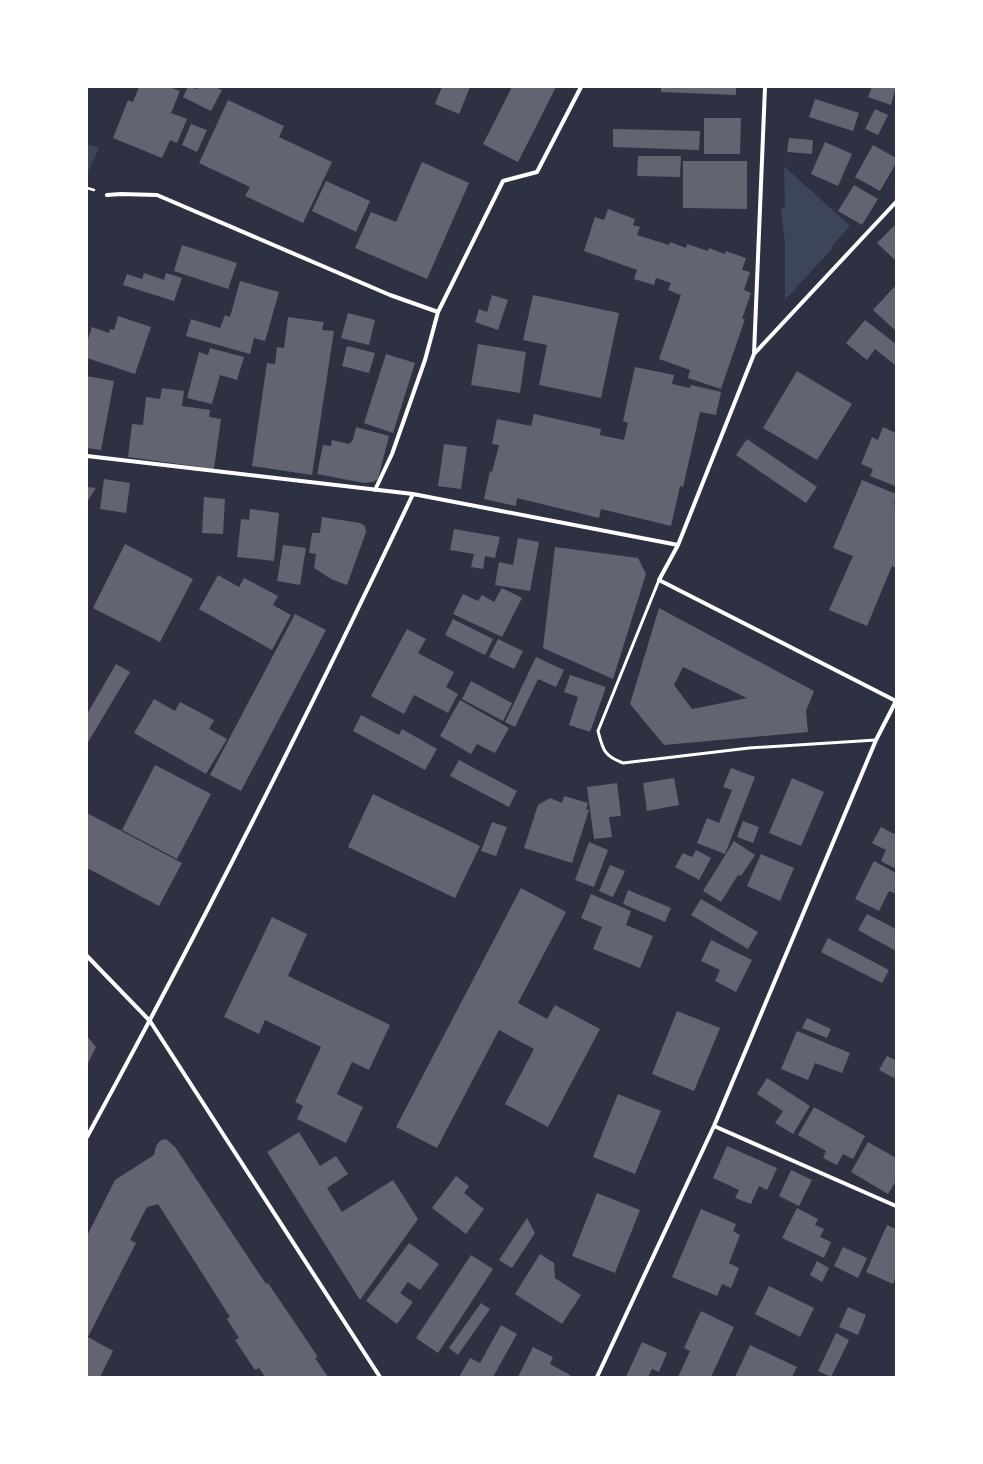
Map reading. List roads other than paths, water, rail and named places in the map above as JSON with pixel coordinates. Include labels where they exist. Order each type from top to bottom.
[{"type":"street","points":[[375,490],[392,454],[425,360],[438,312],[502,181],[537,172],[581,87]]},
{"type":"street","points":[[597,1377],[714,1126],[876,740],[896,701],[659,580],[678,545],[754,354],[765,87]]},
{"type":"street","points":[[107,195],[157,195],[390,295],[438,312]]},
{"type":"street","points":[[754,354],[896,202]]},
{"type":"street","points":[[87,456],[414,494],[678,545]]},
{"type":"street","points":[[87,1137],[150,1022],[344,640],[414,494]]},
{"type":"street","points":[[87,956],[150,1022],[380,1377]]},
{"type":"street","points":[[714,1126],[896,1206]]},
{"type":"lane","points":[[659,580],[598,731],[603,750],[611,758],[623,763],[748,748],[876,740]]}]
